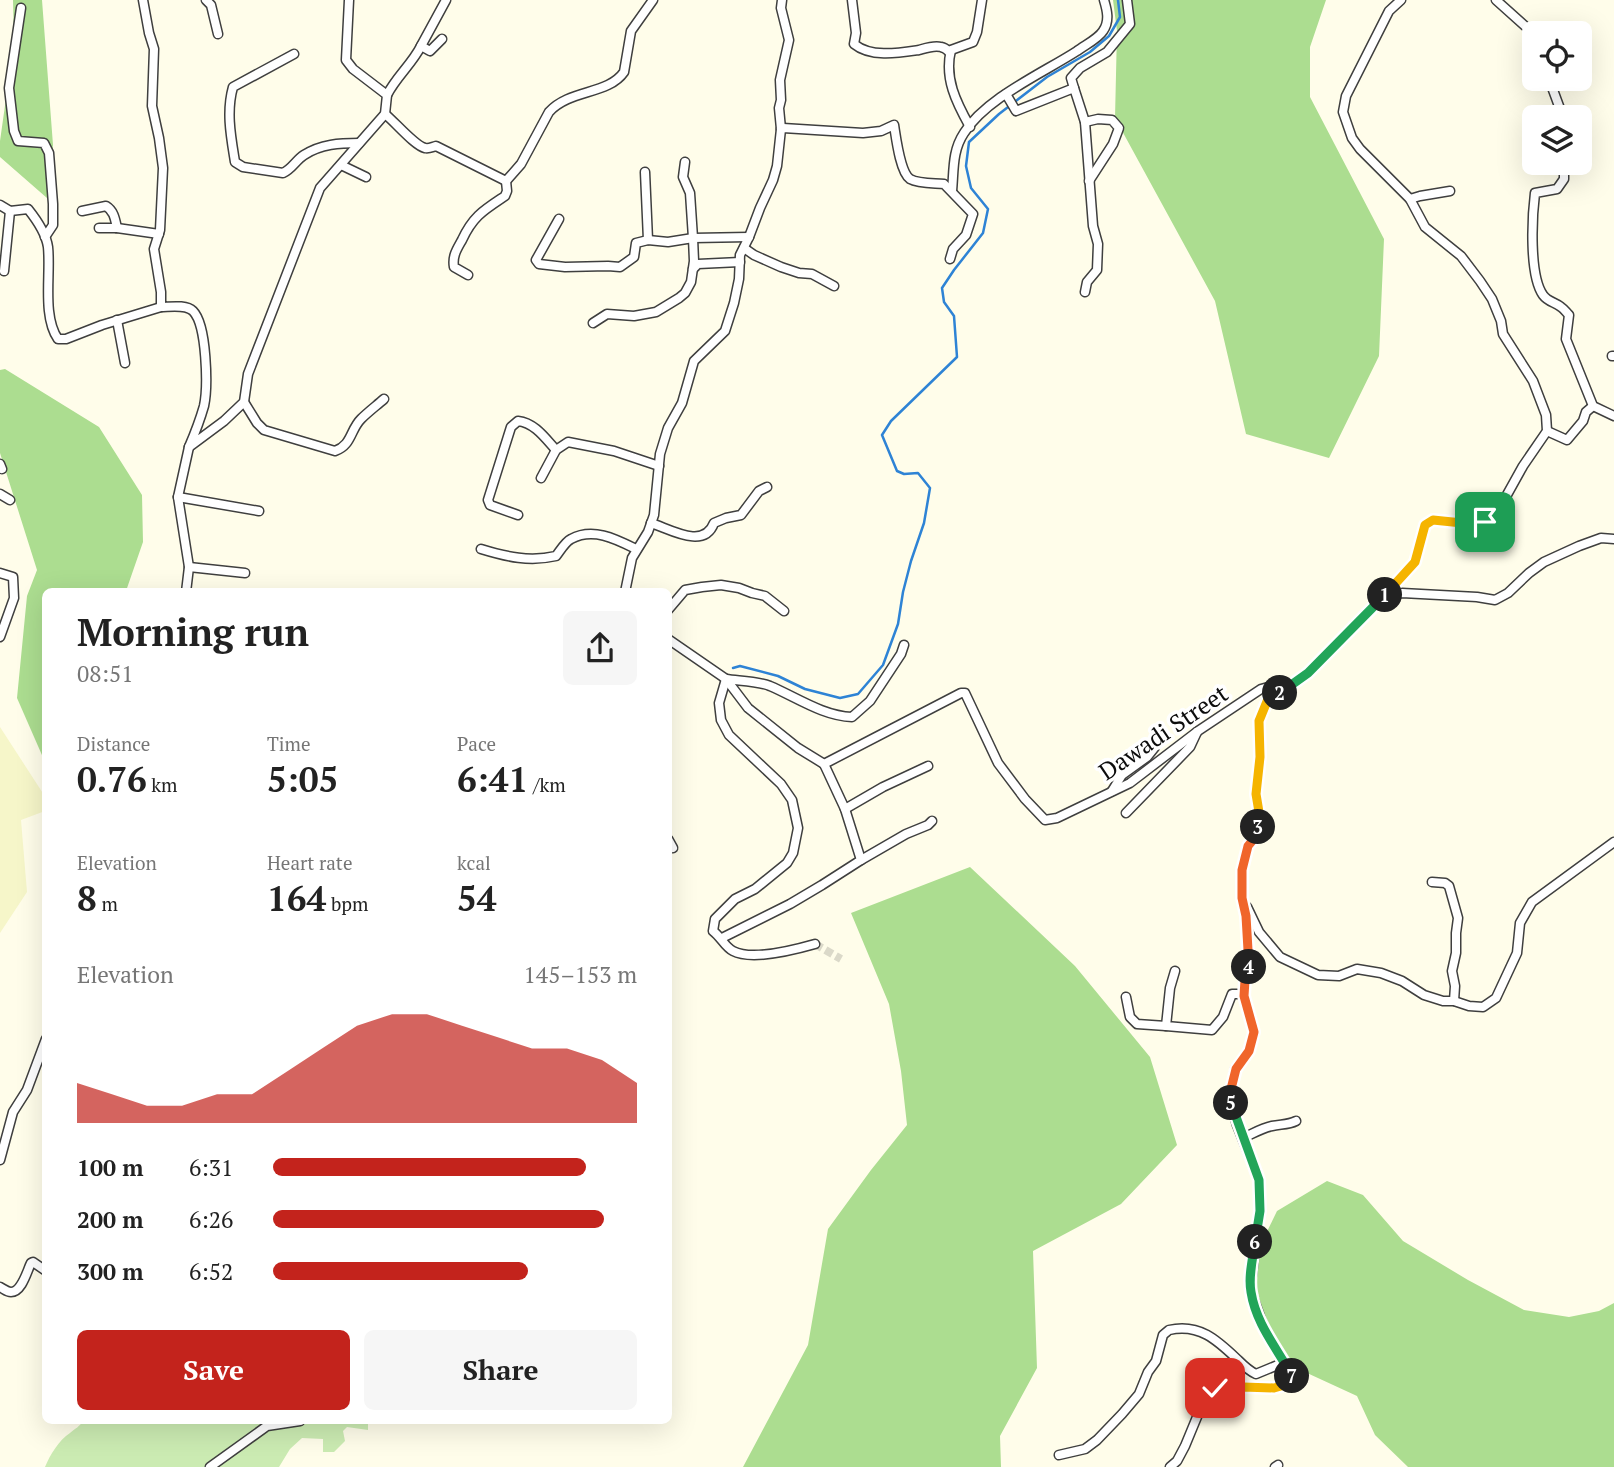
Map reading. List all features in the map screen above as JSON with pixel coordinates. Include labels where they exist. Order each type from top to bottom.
[{"type":"street","points":[[143,0],[154,49],[152,106],[163,168],[162,211],[154,249],[161,307]]},
{"type":"street","points":[[206,0],[211,5],[218,34]]},
{"type":"street","points":[[349,0],[346,60],[353,69],[387,95]]},
{"type":"street","points":[[190,447],[244,402],[248,374],[320,188],[385,114],[387,95],[394,81],[415,58],[446,0]]},
{"type":"street","points":[[468,275],[454,267],[453,260],[467,227],[489,205],[505,196],[506,181],[521,164],[554,107],[568,99],[611,85],[621,77],[631,31],[653,0]]},
{"type":"street","points":[[626,588],[632,558],[648,532],[654,515],[660,454],[668,428],[682,402],[694,362],[726,331],[739,279],[740,256],[777,166],[781,129],[780,80],[789,40],[781,9],[782,0]]},
{"type":"street","points":[[852,0],[856,33],[854,44],[859,48],[896,53],[937,46],[950,53]]},
{"type":"street","points":[[970,127],[956,103],[947,63],[951,50],[973,42],[982,0]]},
{"type":"street","points":[[952,191],[954,157],[964,132],[1006,94],[1060,62],[1103,32],[1108,17],[1104,0]]},
{"type":"street","points":[[1085,292],[1087,282],[1097,270],[1098,244],[1093,226],[1085,122],[1071,78],[1080,68],[1107,52],[1130,24],[1127,0]]},
{"type":"street","points":[[1170,1467],[1177,1461],[1185,1446],[1210,1391],[1221,1387],[1274,1388],[1295,1382],[1267,1336],[1250,1289],[1260,1211],[1259,1180],[1231,1104],[1230,1093],[1236,1069],[1249,1051],[1254,1032],[1244,996],[1249,967],[1242,870],[1248,846],[1257,835],[1259,721],[1268,699],[1308,673],[1415,562],[1425,525],[1433,520],[1472,524],[1485,522],[1498,511],[1547,431],[1546,415],[1533,381],[1503,334],[1492,299],[1461,256],[1425,227],[1410,200],[1360,149],[1352,138],[1343,112],[1346,96],[1389,11],[1401,0]]},
{"type":"street","points":[[1496,0],[1522,23]]},
{"type":"street","points":[[21,8],[9,88],[14,131],[18,141],[44,143],[49,153],[53,225],[45,237]]},
{"type":"street","points":[[421,46],[430,51],[442,39]]},
{"type":"street","points":[[294,54],[233,87],[230,127],[236,162],[243,167],[284,173],[309,152],[333,144],[359,143]]},
{"type":"street","points":[[1006,94],[1016,111],[1074,88]]},
{"type":"street","points":[[385,114],[415,143],[425,148],[436,146],[506,181]]},
{"type":"street","points":[[1085,122],[1112,120],[1119,128],[1113,144],[1089,181]]},
{"type":"street","points":[[781,129],[863,133],[881,131],[894,125],[904,172],[910,178],[923,182],[944,184],[973,214],[966,235],[953,249],[950,259]]},
{"type":"street","points":[[593,324],[607,314],[634,316],[656,312],[685,293],[691,282],[693,238],[690,193],[683,177],[685,162]]},
{"type":"street","points":[[341,165],[366,177]]},
{"type":"street","points":[[645,172],[648,240]]},
{"type":"street","points":[[1564,175],[1557,189],[1535,192],[1533,251],[1538,283],[1543,295],[1550,302],[1561,306],[1569,315],[1566,339],[1592,406],[1614,416]]},
{"type":"street","points":[[1410,200],[1450,191]]},
{"type":"street","points":[[0,205],[10,211],[28,209],[45,237],[48,247],[47,294],[53,333],[58,339],[66,339],[161,307],[187,308],[192,310],[200,322],[207,383],[199,425],[190,447],[178,497],[189,567],[186,588]]},
{"type":"street","points":[[82,211],[106,206],[115,216],[117,228]]},
{"type":"street","points":[[4,271],[10,211]]},
{"type":"street","points":[[559,219],[536,260],[539,264],[620,267],[634,257],[636,243],[648,240],[668,242],[693,238],[749,237]]},
{"type":"street","points":[[99,228],[159,234]]},
{"type":"street","points":[[744,248],[781,267],[812,274],[834,286]]},
{"type":"street","points":[[692,270],[698,264],[740,262]]},
{"type":"street","points":[[117,320],[125,363]]},
{"type":"street","points":[[244,402],[264,430],[335,451],[352,437],[358,422],[384,399]]},
{"type":"street","points":[[1547,431],[1567,440],[1592,406]]},
{"type":"street","points":[[518,515],[490,505],[488,500],[510,427],[518,421],[528,422],[556,450]]},
{"type":"street","points":[[541,478],[556,450],[568,442],[614,451],[659,466]]},
{"type":"street","points":[[651,523],[676,533],[703,536],[712,531],[715,523],[741,515],[759,491],[767,487]]},
{"type":"street","points":[[0,494],[10,499]]},
{"type":"street","points":[[178,497],[259,511]]},
{"type":"street","points":[[481,549],[504,556],[541,559],[556,556],[569,539],[591,533],[620,541],[636,549]]},
{"type":"street","points":[[1381,598],[1402,593],[1495,600],[1508,593],[1544,562],[1601,538],[1614,539]]},
{"type":"street","points":[[189,567],[245,573]]},
{"type":"street","points":[[0,573],[13,577],[14,598],[0,636]]},
{"type":"street","points":[[672,605],[685,590],[721,585],[765,596],[783,611]]},
{"type":"street","points":[[672,642],[726,679],[748,708],[798,748],[824,764],[845,809],[860,860]]},
{"type":"street","points":[[726,679],[767,685],[803,703],[840,716],[852,717],[870,701],[901,654],[904,645]]},
{"type":"street","points":[[726,679],[719,703],[721,720],[729,735],[781,784],[792,800],[798,828],[793,853],[787,863],[755,889],[735,899],[715,919],[713,931],[733,951],[744,954],[775,954],[815,944]]},
{"type":"street","name":"Dawadi Street","points":[[824,764],[965,693],[998,763],[1045,820],[1057,818],[1130,783],[1198,730],[1261,689],[1276,685],[1277,695]]},
{"type":"street","points":[[1112,791],[1122,775],[1147,757],[1155,747],[1159,729]]},
{"type":"street","points":[[1126,813],[1190,747],[1198,730]]},
{"type":"street","points":[[845,809],[928,766]]},
{"type":"street","points":[[722,938],[790,904],[860,860],[932,821]]},
{"type":"street","points":[[1242,898],[1259,932],[1280,957],[1318,975],[1339,976],[1357,970],[1381,973],[1402,981],[1424,995],[1483,1007],[1496,998],[1517,953],[1520,923],[1532,902],[1614,842]]},
{"type":"street","points":[[1432,882],[1449,886],[1458,919],[1452,971],[1454,1001]]},
{"type":"street","points":[[1166,1026],[1170,988],[1175,971]]},
{"type":"street","points":[[1126,997],[1130,1017],[1137,1024],[1212,1030],[1223,1017],[1232,994],[1237,993]]},
{"type":"street","points":[[0,1160],[13,1112],[27,1090],[42,1052]]},
{"type":"street","points":[[1243,1138],[1266,1128],[1289,1125],[1297,1121]]},
{"type":"street","points":[[0,1287],[11,1292],[16,1290],[33,1262],[42,1268]]},
{"type":"street","points":[[1059,1455],[1085,1449],[1122,1414],[1139,1394],[1148,1372],[1156,1362],[1163,1335],[1169,1330],[1185,1328],[1210,1335],[1248,1370],[1256,1374],[1284,1362]]},
{"type":"street","points":[[210,1467],[267,1426],[280,1424]]},
{"type":"green space","points":[[13,0],[42,0],[53,145],[47,198],[0,157],[14,42]]},
{"type":"green space","points":[[1113,0],[1326,0],[1310,47],[1310,97],[1384,239],[1379,356],[1329,458],[1246,434],[1215,301],[1115,118],[1117,31]]},
{"type":"green space","points":[[5,369],[99,427],[142,495],[143,542],[127,588],[42,588],[42,755],[17,698],[27,596],[37,570],[0,453],[0,370]]},
{"type":"green space","points":[[0,727],[42,792],[42,812],[21,820],[27,892],[0,933]]},
{"type":"green space","points":[[970,867],[1075,966],[1150,1057],[1177,1145],[1121,1204],[1033,1251],[1037,1368],[1000,1436],[1001,1467],[743,1467],[808,1345],[828,1229],[907,1125],[889,1004],[851,913]]},
{"type":"green space","points":[[1327,1181],[1363,1195],[1403,1241],[1524,1310],[1569,1317],[1599,1311],[1614,1303],[1614,1467],[1408,1467],[1375,1435],[1357,1396],[1294,1367],[1271,1339],[1253,1276],[1262,1242],[1277,1211]]},
{"type":"green space","points":[[368,1424],[368,1430],[347,1427],[343,1431],[345,1441],[334,1452],[323,1452],[323,1439],[302,1438],[290,1449],[279,1467],[212,1467],[209,1463],[204,1467],[45,1467],[59,1444],[79,1426]]},
{"type":"waterway","points":[[733,668],[740,666],[778,676],[805,689],[840,698],[858,694],[883,665],[898,624],[903,592],[924,523],[930,488],[918,473],[904,474],[897,471],[882,435],[891,421],[957,357],[954,316],[944,302],[942,288],[983,233],[988,209],[971,188],[966,166],[969,142],[999,114],[1047,77],[1090,52],[1109,36],[1120,17],[1118,0]]},
{"type":"tunnel","points":[[815,944],[841,959]]},
{"type":"route","points":[[1215,1388],[1274,1388],[1295,1382],[1267,1336],[1250,1289],[1260,1211],[1259,1180],[1237,1125],[1230,1093],[1236,1069],[1249,1051],[1254,1032],[1244,996],[1249,967],[1242,870],[1248,846],[1257,835],[1259,721],[1268,699],[1308,673],[1415,562],[1425,525],[1433,520],[1472,524],[1485,522]]}]
